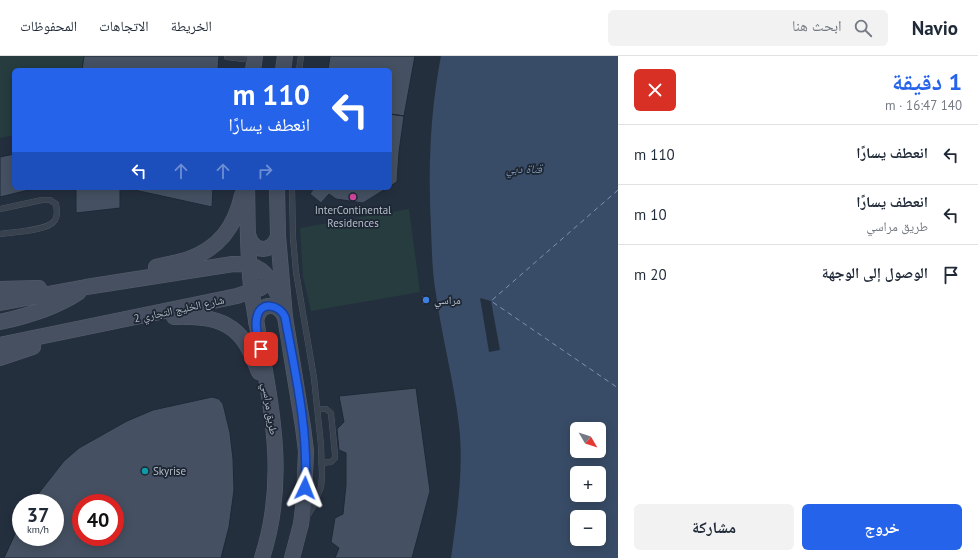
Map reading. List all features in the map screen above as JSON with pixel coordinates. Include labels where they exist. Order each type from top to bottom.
[{"type":"street","points":[[283,68],[285,56]]},
{"type":"street","points":[[118,282],[145,270],[186,260],[209,249],[219,241],[234,220],[244,190]]},
{"type":"street","name":"طريق مراسي","points":[[245,190],[252,292],[275,434],[276,476],[272,519],[268,540],[262,558]]},
{"type":"street","points":[[277,190],[278,236],[285,317],[306,451],[305,494],[301,524],[292,558]]},
{"type":"street","points":[[248,234],[254,246],[266,249],[276,242],[278,236]]},
{"type":"street","points":[[271,280],[280,260]]},
{"type":"street","points":[[0,303],[86,287],[233,264],[250,264],[271,280],[280,299],[285,317]]},
{"type":"street","name":"شارع الخليج التجاري 2","points":[[85,329],[252,292],[259,290],[271,280]]},
{"type":"street","points":[[0,289],[86,287]]},
{"type":"street","points":[[0,322],[48,308],[86,287]]},
{"type":"street","points":[[256,322],[260,311],[265,307],[277,307],[282,311],[285,317]]},
{"type":"street","points":[[137,318],[204,317],[222,323],[231,328],[244,341],[249,349],[268,391]]},
{"type":"street","points":[[0,345],[85,329]]},
{"type":"street","points":[[0,358],[85,329]]},
{"type":"lane","points":[[299,68],[301,56]]},
{"type":"lane","points":[[227,57],[255,62]]},
{"type":"lane","points":[[292,190],[293,238],[296,272],[309,343],[318,409],[322,476],[318,497],[301,524]]},
{"type":"lane","points":[[0,209],[42,200],[50,200],[56,204],[58,213],[55,221],[47,227],[0,234]]},
{"type":"lane","points":[[318,409],[326,409],[331,413],[335,455],[335,458],[331,462],[321,463]]},
{"type":"green space","points":[[0,56],[84,56],[82,68],[12,68],[12,135],[0,138]]},
{"type":"green space","points":[[409,209],[420,292],[311,311],[303,277],[300,228]]},
{"type":"water","name":"قناة دبي","points":[[441,56],[618,56],[618,558],[451,558],[459,492],[461,458],[457,409],[439,310],[432,261],[430,163],[434,98]]},
{"type":"pier","name":"مراسي","points":[[480,298],[491,301],[500,350],[489,352]]},
{"type":"building","points":[[84,56],[219,56],[218,68],[82,68]]},
{"type":"building","points":[[330,56],[415,56],[404,116],[392,114],[392,68],[328,68]]},
{"type":"building","name":"InterContinental Residences","points":[[392,114],[404,116],[397,182],[392,185]]},
{"type":"building","points":[[12,154],[12,190],[29,190],[0,197],[0,157]]},
{"type":"building","points":[[76,190],[120,190],[120,208],[76,213]]},
{"type":"building","points":[[135,190],[213,190],[212,207]]},
{"type":"building","name":"InterContinental Residences","points":[[313,190],[384,190],[363,203],[336,199],[329,194],[321,203],[310,194]]},
{"type":"building","name":"مراسي","points":[[429,295],[430,304],[422,305],[421,296]]},
{"type":"building","points":[[416,388],[430,491],[412,558],[335,558],[339,548],[331,542],[335,518],[343,514],[346,485],[346,453],[339,450],[337,429],[344,422],[339,396]]},
{"type":"building","name":"Skyrise","points":[[212,397],[219,399],[223,404],[230,433],[234,490],[229,527],[221,558],[4,558],[12,541],[12,546],[64,546],[64,494],[38,494],[64,461],[79,448],[127,421],[153,410]]},
{"type":"ferry route","points":[[618,190],[491,301],[618,388]]},
{"type":"place","name":"InterContinental Residences","points":[[353,197]]},
{"type":"place","name":"مراسي","points":[[426,300]]},
{"type":"place","name":"Skyrise","points":[[145,471]]},
{"type":"route","points":[[261,349],[256,322],[257,316],[265,307],[277,307],[282,311],[285,317],[303,427],[306,451],[305,488]]}]
